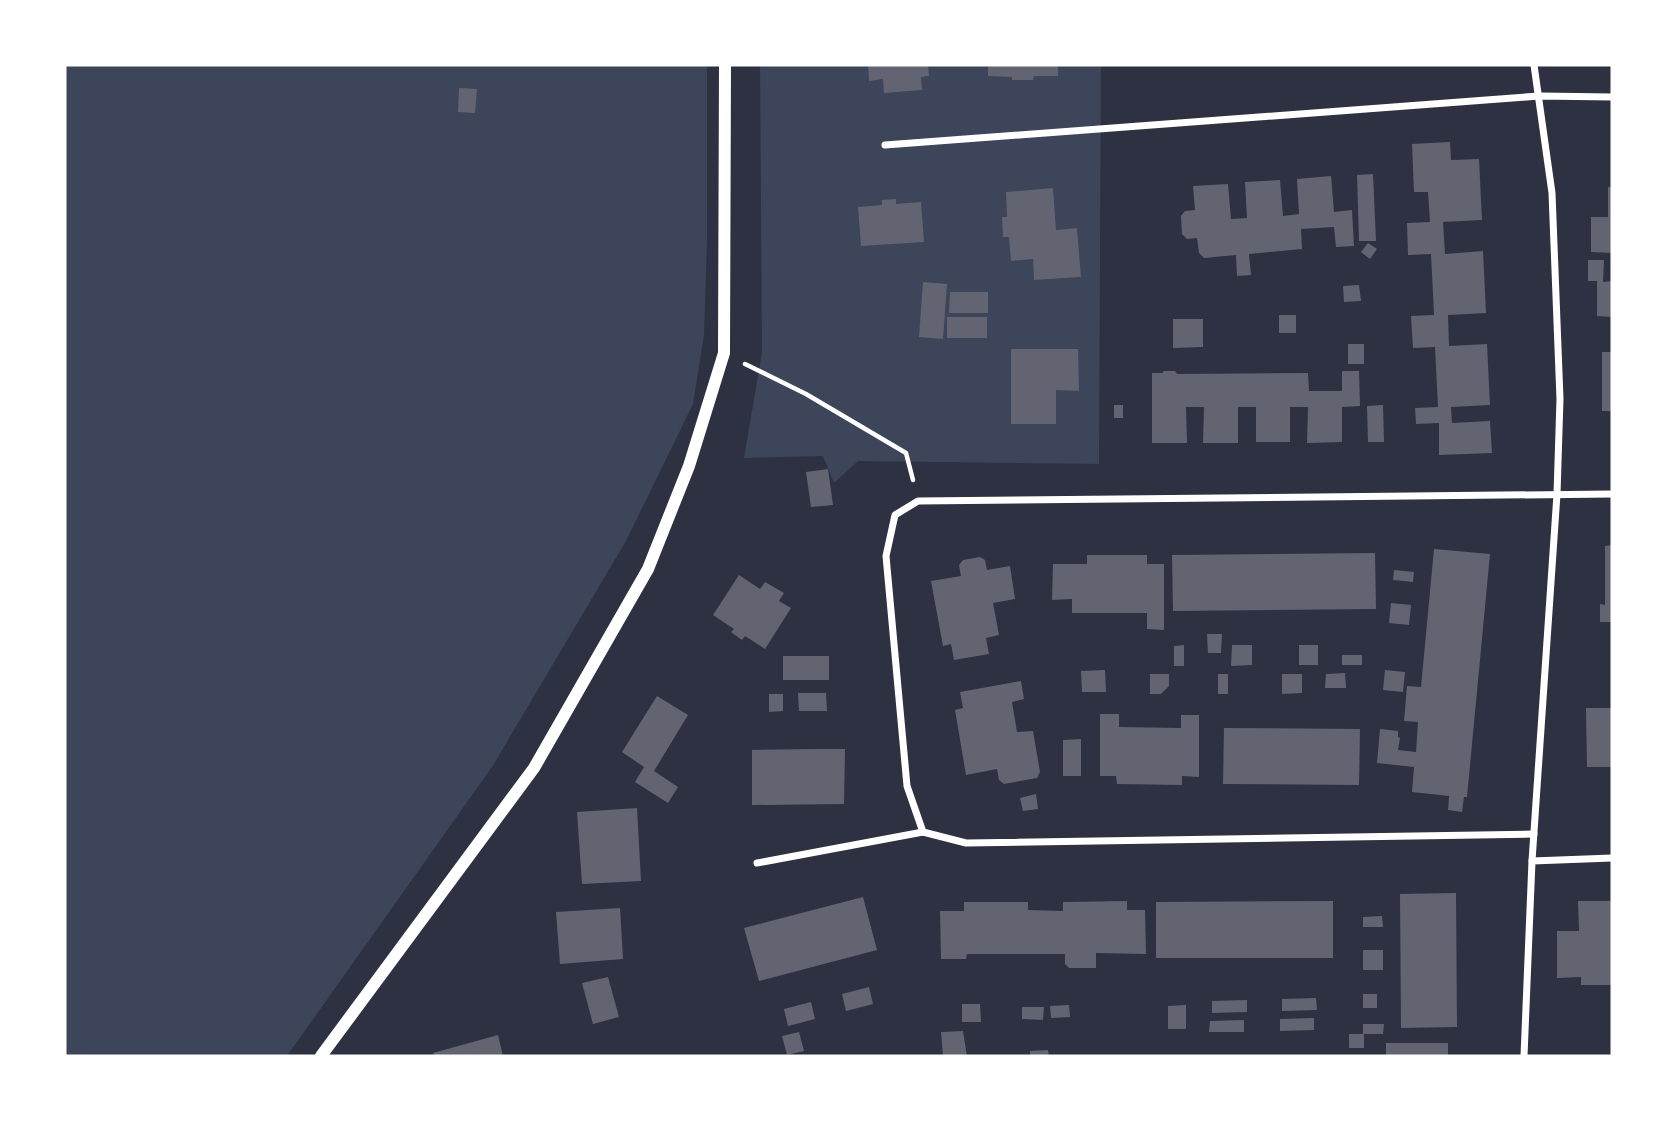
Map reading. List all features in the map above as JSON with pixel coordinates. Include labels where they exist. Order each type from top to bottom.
[{"type":"street","points":[[321,1056],[534,768],[648,569],[689,466],[724,354],[726,65]]},
{"type":"street","points":[[1524,1056],[1532,861],[1557,494],[1560,399],[1552,193],[1534,65]]},
{"type":"street","points":[[885,145],[1539,96],[1612,97]]},
{"type":"street","points":[[923,832],[907,786],[886,556],[895,515],[918,501],[1612,494]]},
{"type":"street","points":[[757,863],[923,832],[966,843],[1534,834]]},
{"type":"street","points":[[1532,861],[1612,858]]},
{"type":"path","points":[[724,354],[806,394],[906,453],[918,501]]},
{"type":"shaded area","points":[[65,65],[707,65],[704,335],[693,404],[626,541],[492,767],[287,1056],[65,1056]]},
{"type":"shaded area","points":[[760,65],[1101,65],[1099,464],[858,461],[834,483],[823,456],[744,458],[762,352]]},
{"type":"building","points":[[868,65],[928,65],[929,76],[921,77],[922,90],[884,93],[883,79],[869,81]]},
{"type":"building","points":[[988,65],[1058,65],[1058,76],[1012,80],[1012,77],[988,76]]},
{"type":"building","points":[[459,88],[477,89],[475,113],[458,112]]},
{"type":"building","points":[[1450,142],[1451,160],[1479,159],[1482,220],[1443,222],[1445,254],[1483,251],[1486,313],[1448,315],[1449,346],[1487,344],[1490,405],[1451,407],[1452,423],[1490,421],[1492,453],[1439,455],[1439,423],[1416,424],[1415,408],[1438,407],[1435,347],[1413,348],[1411,316],[1434,315],[1431,254],[1408,255],[1407,223],[1430,222],[1428,192],[1414,192],[1412,144]]},
{"type":"building","points":[[1373,174],[1376,241],[1359,241],[1357,175]]},
{"type":"building","points":[[1331,176],[1334,212],[1352,210],[1354,246],[1336,247],[1334,227],[1301,229],[1302,249],[1249,254],[1251,275],[1237,276],[1236,255],[1204,258],[1199,253],[1197,238],[1187,239],[1182,234],[1181,216],[1185,211],[1195,210],[1193,186],[1228,184],[1231,219],[1247,218],[1245,182],[1280,180],[1283,216],[1299,214],[1297,179]]},
{"type":"building","points":[[1608,187],[1612,187],[1612,253],[1591,252],[1591,217],[1608,217]]},
{"type":"building","points":[[1053,188],[1056,230],[1077,228],[1081,277],[1034,280],[1033,259],[1011,261],[1009,237],[1003,237],[1002,217],[1007,217],[1006,192]]},
{"type":"building","points":[[896,199],[896,204],[921,202],[924,242],[861,246],[858,207],[882,205],[882,200]]},
{"type":"building","points":[[1368,243],[1377,249],[1370,259],[1361,252]]},
{"type":"building","points":[[1588,260],[1604,260],[1603,282],[1612,281],[1612,317],[1597,316],[1597,281],[1588,281]]},
{"type":"building","points":[[923,282],[947,284],[943,339],[919,337]]},
{"type":"building","points":[[1359,285],[1361,301],[1344,302],[1343,286]]},
{"type":"building","points":[[950,292],[988,292],[988,313],[949,313]]},
{"type":"building","points":[[1279,315],[1296,315],[1296,333],[1279,333]]},
{"type":"building","points":[[947,317],[987,317],[987,338],[947,338]]},
{"type":"building","points":[[1173,319],[1203,319],[1203,347],[1173,348]]},
{"type":"building","points":[[1348,344],[1364,344],[1364,364],[1348,364]]},
{"type":"building","points":[[1011,349],[1078,349],[1079,391],[1056,390],[1056,424],[1011,424]]},
{"type":"building","points":[[1602,352],[1612,352],[1612,411],[1602,411]]},
{"type":"building","points":[[1175,371],[1177,374],[1308,373],[1309,391],[1342,391],[1342,371],[1359,371],[1360,406],[1342,407],[1342,442],[1307,443],[1308,407],[1290,407],[1290,442],[1256,442],[1256,407],[1238,407],[1238,443],[1203,443],[1204,407],[1186,407],[1187,443],[1152,443],[1152,373]]},
{"type":"building","points":[[1114,405],[1123,405],[1123,418],[1114,418]]},
{"type":"building","points":[[1383,405],[1384,442],[1368,442],[1367,406]]},
{"type":"building","points":[[828,469],[833,505],[811,507],[806,472]]},
{"type":"building","points":[[1612,545],[1612,622],[1600,622],[1600,604],[1605,605],[1605,546]]},
{"type":"building","points":[[1434,549],[1490,554],[1467,797],[1464,797],[1462,812],[1448,810],[1449,796],[1412,792],[1414,767],[1377,763],[1380,729],[1398,731],[1398,750],[1416,752],[1418,722],[1404,721],[1407,686],[1421,687]]},
{"type":"building","points":[[1375,553],[1376,609],[1173,611],[1172,555]]},
{"type":"building","points":[[1087,555],[1147,555],[1147,564],[1164,564],[1164,630],[1147,629],[1147,613],[1072,613],[1072,599],[1052,600],[1053,564],[1087,564]]},
{"type":"building","points":[[980,557],[985,560],[987,570],[1010,566],[1015,599],[993,603],[999,635],[986,638],[989,654],[954,660],[951,644],[943,646],[931,581],[961,576],[959,565],[963,560]]},
{"type":"building","points":[[1394,570],[1414,572],[1413,582],[1393,580]]},
{"type":"building","points":[[739,575],[760,589],[765,582],[784,593],[779,601],[791,608],[765,649],[745,636],[742,640],[731,632],[734,629],[713,615]]},
{"type":"building","points":[[1391,603],[1411,605],[1409,625],[1389,623]]},
{"type":"building","points":[[1207,634],[1222,634],[1221,653],[1208,653]]},
{"type":"building","points":[[1184,645],[1184,666],[1174,666],[1174,646]]},
{"type":"building","points":[[1232,645],[1252,645],[1252,665],[1231,666]]},
{"type":"building","points":[[1299,645],[1318,645],[1318,665],[1299,665]]},
{"type":"building","points":[[1342,655],[1362,655],[1362,665],[1342,665]]},
{"type":"building","points":[[783,656],[829,656],[829,680],[783,680]]},
{"type":"building","points":[[1105,670],[1106,692],[1082,692],[1081,671]]},
{"type":"building","points":[[1385,670],[1405,672],[1403,692],[1383,690]]},
{"type":"building","points":[[1345,673],[1346,688],[1325,688],[1326,674]]},
{"type":"building","points":[[1150,674],[1169,674],[1169,686],[1161,694],[1150,694]]},
{"type":"building","points":[[1218,674],[1228,674],[1228,694],[1218,694]]},
{"type":"building","points":[[1282,674],[1302,674],[1302,693],[1282,694]]},
{"type":"building","points":[[1021,681],[1024,699],[1012,702],[1017,732],[1033,731],[1040,772],[1037,778],[1004,784],[999,780],[997,769],[966,775],[955,710],[963,708],[960,692]]},
{"type":"building","points":[[798,693],[826,693],[827,711],[799,711]]},
{"type":"building","points":[[769,694],[783,694],[783,711],[769,712]]},
{"type":"building","points":[[657,696],[688,715],[654,771],[678,787],[668,803],[635,782],[644,767],[622,752]]},
{"type":"building","points":[[1586,708],[1612,708],[1612,767],[1587,767]]},
{"type":"building","points":[[1100,714],[1119,714],[1119,727],[1181,728],[1181,715],[1199,715],[1199,777],[1182,776],[1182,785],[1117,784],[1116,776],[1100,776]]},
{"type":"building","points":[[1224,728],[1360,729],[1359,785],[1223,784]]},
{"type":"building","points":[[1081,739],[1081,776],[1063,776],[1063,740]]},
{"type":"building","points":[[845,749],[844,804],[752,805],[752,750]]},
{"type":"building","points":[[1036,794],[1038,809],[1023,811],[1020,798]]},
{"type":"building","points":[[637,808],[641,881],[582,884],[577,812]]},
{"type":"building","points":[[1456,893],[1457,1027],[1401,1028],[1400,894]]},
{"type":"building","points":[[863,897],[877,950],[759,981],[744,928]]},
{"type":"building","points":[[1127,901],[1127,910],[1145,910],[1146,954],[1096,953],[1096,968],[1069,968],[1065,964],[1065,954],[967,954],[966,959],[941,959],[940,911],[964,911],[964,902],[1028,902],[1028,910],[1063,911],[1063,902]]},
{"type":"building","points":[[1333,901],[1333,958],[1156,958],[1156,902]]},
{"type":"building","points":[[1578,901],[1612,901],[1612,985],[1581,985],[1581,977],[1557,978],[1557,931],[1579,931]]},
{"type":"building","points":[[620,908],[623,959],[560,964],[556,912]]},
{"type":"building","points":[[1382,916],[1383,927],[1363,927],[1363,917]]},
{"type":"building","points":[[1363,950],[1383,950],[1383,970],[1363,970]]},
{"type":"building","points":[[608,977],[619,1017],[593,1024],[582,983]]},
{"type":"building","points":[[869,987],[873,1004],[846,1011],[842,994]]},
{"type":"building","points":[[1363,994],[1377,994],[1377,1008],[1363,1008]]},
{"type":"building","points":[[1316,998],[1317,1010],[1282,1011],[1282,999]]},
{"type":"building","points":[[1247,1000],[1247,1012],[1212,1013],[1212,1001]]},
{"type":"building","points":[[811,1002],[815,1019],[788,1026],[784,1009]]},
{"type":"building","points":[[962,1004],[980,1004],[981,1022],[962,1022]]},
{"type":"building","points":[[1069,1005],[1070,1017],[1051,1018],[1050,1006]]},
{"type":"building","points":[[1186,1005],[1186,1029],[1168,1029],[1168,1006]]},
{"type":"building","points":[[1022,1007],[1044,1007],[1043,1020],[1022,1019]]},
{"type":"building","points":[[1314,1018],[1314,1030],[1280,1031],[1280,1019]]},
{"type":"building","points":[[1244,1020],[1244,1032],[1209,1032],[1210,1021]]},
{"type":"building","points":[[1363,1024],[1384,1024],[1383,1034],[1364,1034],[1364,1048],[1349,1048],[1349,1034],[1363,1034]]},
{"type":"building","points":[[963,1031],[967,1056],[943,1056],[941,1032]]},
{"type":"building","points":[[799,1032],[804,1051],[787,1055],[782,1036]]},
{"type":"building","points":[[498,1035],[503,1056],[434,1056],[433,1053]]},
{"type":"building","points":[[1386,1043],[1448,1043],[1448,1056],[1386,1056]]},
{"type":"building","points":[[1048,1050],[1049,1056],[1030,1056],[1030,1051]]}]
